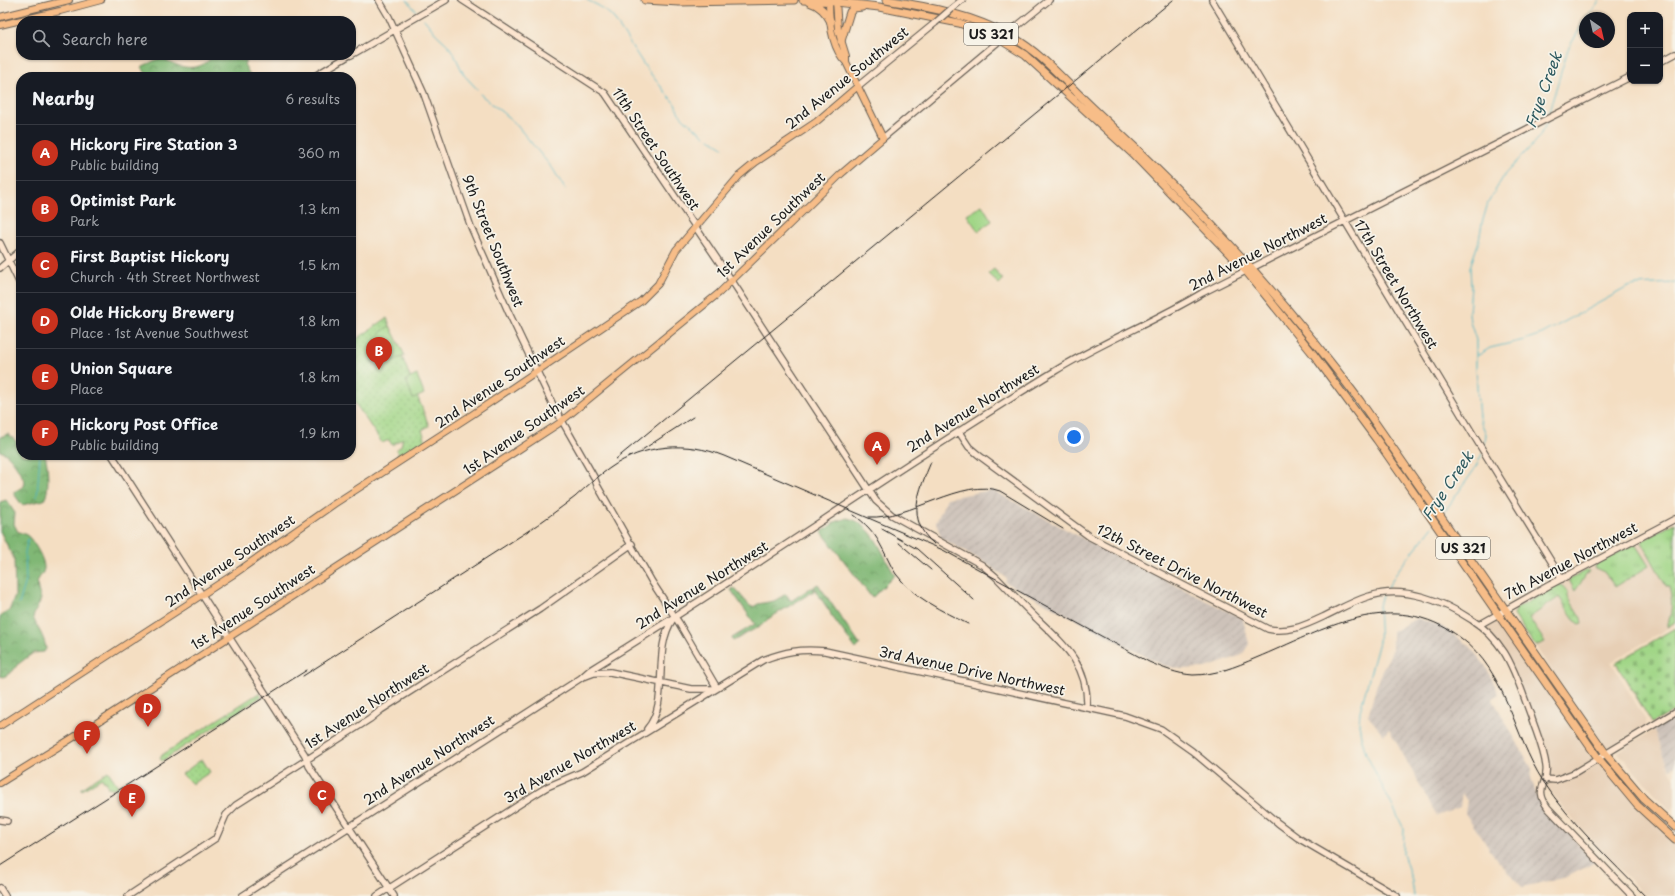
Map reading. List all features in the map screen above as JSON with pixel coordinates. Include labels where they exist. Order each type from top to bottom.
[{"type":"highway","points":[[645,0],[678,2],[794,0]]},
{"type":"highway","points":[[802,0],[821,8],[827,14],[831,22]]},
{"type":"highway","name":"US 321","points":[[802,0],[833,1],[879,7],[974,27],[991,34],[1025,55],[1134,154],[1249,270],[1321,350],[1373,418],[1606,754],[1644,799],[1675,827]]},
{"type":"highway","name":"US 321","points":[[886,0],[978,20],[1014,38],[1030,49],[1055,70],[1141,152],[1222,234],[1346,397],[1598,758],[1651,819],[1675,840]]},
{"type":"highway","points":[[901,0],[911,5]]},
{"type":"highway","points":[[842,41],[850,12],[858,7],[879,7]]},
{"type":"main road","points":[[0,17],[69,0]]},
{"type":"main road","points":[[39,16],[101,0]]},
{"type":"main road","points":[[833,1],[831,22],[839,52],[846,62],[883,138]]},
{"type":"main road","points":[[833,1],[846,62]]},
{"type":"main road","points":[[0,25],[16,21]]},
{"type":"main road","name":"2nd Avenue Southwest","points":[[0,726],[263,554],[334,504],[536,372],[651,292],[663,278],[676,250],[694,227],[747,169],[816,122],[858,86]]},
{"type":"main road","name":"1st Avenue Southwest","points":[[0,783],[102,719],[562,422],[732,281],[841,174],[883,138]]},
{"type":"street","name":"9th Street Southwest","points":[[379,0],[395,30],[424,94],[474,233],[536,372],[562,422],[590,469],[597,485],[717,688]]},
{"type":"street","points":[[356,52],[446,0]]},
{"type":"street","name":"11th Street Southwest","points":[[462,0],[605,93],[694,227],[732,281],[770,341],[878,503],[892,515],[982,565],[995,576],[1069,650],[1079,667],[1084,680],[1087,693],[1087,708]]},
{"type":"street","name":"2nd Avenue Southwest","points":[[858,86],[962,0]]},
{"type":"street","name":"1st Avenue Southwest","points":[[883,138],[1049,0]]},
{"type":"street","name":"17th Street Northwest","points":[[1212,0],[1562,578]]},
{"type":"street","points":[[1663,60],[1675,54]]},
{"type":"street","points":[[322,72],[342,60]]},
{"type":"street","name":"2nd Avenue Northwest","points":[[242,896],[581,678],[590,670],[798,538],[868,489],[1071,361],[1627,79]]},
{"type":"street","points":[[0,243],[16,276]]},
{"type":"street","points":[[0,268],[16,255]]},
{"type":"street","name":"12th Street Drive Northwest","points":[[959,432],[975,453],[1090,537],[1268,628],[1284,631],[1295,629],[1361,599],[1389,592],[1427,598],[1458,612],[1480,625],[1501,648],[1512,666],[1547,768],[1540,793],[1545,804],[1632,896]]},
{"type":"street","points":[[115,460],[201,594],[230,636],[307,760],[309,766],[394,896]]},
{"type":"street","name":"7th Avenue Northwest","points":[[1480,625],[1562,578],[1675,518]]},
{"type":"street","name":"1st Avenue Northwest","points":[[128,896],[216,838],[221,823],[232,808],[381,710],[540,609],[632,544]]},
{"type":"street","points":[[612,558],[629,551],[638,555]]},
{"type":"street","points":[[641,735],[652,723],[655,716],[660,683],[663,641],[674,617]]},
{"type":"street","name":"3rd Avenue Drive Northwest","points":[[777,655],[799,649],[824,651],[1136,719],[1161,729],[1192,750],[1278,823],[1310,846],[1397,896]]},
{"type":"street","name":"3rd Avenue Northwest","points":[[377,896],[547,787],[582,772],[763,660],[777,655]]},
{"type":"street","points":[[581,678],[594,673],[610,672],[696,690],[717,688]]},
{"type":"street","points":[[1545,779],[1555,780],[1568,776],[1675,712]]},
{"type":"street","points":[[0,820],[7,821]]},
{"type":"street","points":[[0,888],[5,896]]},
{"type":"shaded area","points":[[992,490],[1099,547],[1243,619],[1249,644],[1242,655],[1206,668],[1181,669],[1162,665],[1005,582],[1007,578],[984,562],[941,538],[936,522],[947,498]]},
{"type":"shaded area","points":[[1675,522],[1675,624],[1611,662],[1646,721],[1646,725],[1608,749],[1604,747],[1514,615],[1516,609]]},
{"type":"shaded area","points":[[1497,614],[1611,774],[1675,840],[1675,896],[1645,896],[1566,812],[1543,782],[1547,768],[1509,660],[1479,625]]},
{"type":"shaded area","points":[[1417,618],[1441,626],[1468,645],[1485,665],[1499,694],[1492,698],[1532,769],[1531,778],[1538,799],[1595,862],[1567,877],[1522,887],[1497,860],[1465,813],[1467,801],[1462,793],[1460,807],[1437,816],[1389,729],[1384,735],[1368,716],[1379,677],[1392,651],[1392,632]]},
{"type":"shaded area","points":[[1675,712],[1675,766],[1670,769],[1652,727]]},
{"type":"shaded area","points":[[1653,730],[1675,781],[1675,806],[1670,810],[1618,752]]},
{"type":"green space","points":[[156,60],[166,60],[173,64],[186,67],[204,64],[209,60],[247,60],[244,64],[248,72],[145,72],[141,67]]},
{"type":"green space","points":[[982,205],[992,221],[978,231],[967,215]]},
{"type":"green space","points":[[994,269],[1003,280],[999,284],[988,274]]},
{"type":"green space","points":[[387,318],[429,426],[422,430],[426,441],[399,459],[397,455],[399,453],[396,450],[401,446],[403,438],[392,445],[389,440],[382,443],[356,404],[356,340]]},
{"type":"green space","points":[[390,326],[405,356],[375,367],[372,355],[374,343],[380,333]]},
{"type":"green space","points":[[417,375],[424,394],[413,399],[406,380]]},
{"type":"green space","points":[[8,434],[16,441],[16,460],[46,460],[48,485],[44,500],[22,505],[14,494],[14,492],[24,486],[25,482],[11,459],[0,451],[0,437]]},
{"type":"green space","points":[[6,500],[15,513],[14,524],[18,532],[29,537],[37,548],[43,561],[44,569],[37,585],[41,599],[33,617],[43,637],[46,649],[44,652],[33,653],[4,677],[0,676],[0,616],[9,611],[15,596],[14,559],[0,531],[0,502]]},
{"type":"green space","points":[[847,518],[864,526],[871,533],[895,575],[872,598],[822,532],[835,522]]},
{"type":"green space","points":[[1675,523],[1675,622],[1667,627],[1671,606],[1669,586],[1666,586],[1642,542],[1643,540]]},
{"type":"green space","points":[[1635,544],[1649,566],[1615,587],[1604,572],[1595,568],[1596,564]]},
{"type":"green space","points":[[1587,570],[1589,571],[1575,591],[1569,580]]},
{"type":"green space","points":[[818,584],[860,645],[856,649],[813,587]]},
{"type":"green space","points":[[1557,585],[1565,588],[1568,593],[1568,597],[1581,618],[1582,623],[1579,624],[1576,622],[1559,597],[1529,618],[1545,642],[1535,646],[1514,615],[1516,609]]},
{"type":"green space","points":[[812,587],[814,591],[768,619],[762,625],[733,641],[732,638],[755,624],[731,590],[733,588],[750,606],[753,607],[758,604],[774,601],[786,594],[791,601]]},
{"type":"green space","points":[[1675,628],[1675,710],[1652,723],[1616,663]]},
{"type":"green space","points":[[259,693],[262,696],[162,761],[160,759],[162,755]]},
{"type":"green space","points":[[202,759],[210,772],[192,784],[182,774]]},
{"type":"green space","points":[[108,771],[118,786],[115,788],[108,788],[106,781],[104,782],[102,778],[82,790],[81,789]]},
{"type":"waterway","points":[[407,0],[416,11]]},
{"type":"waterway","points":[[587,0],[599,6],[612,16],[646,68],[675,104],[679,113],[705,136]]},
{"type":"waterway","name":"Frye Creek","points":[[1591,12],[1600,0]]},
{"type":"waterway","points":[[424,19],[436,34],[448,45],[464,75],[477,89]]},
{"type":"waterway","name":"Frye Creek","points":[[1548,115],[1568,49],[1579,30]]},
{"type":"waterway","points":[[480,94],[514,122],[553,169],[565,189]]},
{"type":"waterway","name":"Frye Creek","points":[[1484,449],[1486,434],[1479,417],[1476,340],[1470,322],[1469,313],[1471,286],[1470,267],[1479,241],[1482,223],[1488,203],[1505,174],[1538,139],[1547,122]]},
{"type":"waterway","points":[[710,139],[723,147]]},
{"type":"waterway","points":[[1477,356],[1490,348],[1542,334],[1628,287],[1636,285],[1675,283]]},
{"type":"waterway","name":"Frye Creek","points":[[1443,514],[1474,470],[1482,454]]},
{"type":"waterway","points":[[37,497],[40,460]]},
{"type":"waterway","name":"Frye Creek","points":[[1386,590],[1399,569],[1433,526]]},
{"type":"waterway","points":[[19,604],[26,581],[25,552],[28,539]]},
{"type":"waterway","name":"Frye Creek","points":[[1382,596],[1379,607],[1379,642],[1360,711],[1359,724],[1366,754],[1404,829],[1403,854],[1412,881],[1414,896]]},
{"type":"railway","points":[[616,459],[1173,0]]},
{"type":"railway","points":[[642,450],[693,417]]},
{"type":"railway","points":[[303,676],[531,529],[575,497],[606,471],[623,460],[637,454],[666,447],[695,448],[724,456],[943,550],[1149,662],[1181,673],[1201,675],[1225,670],[1332,626],[1358,618],[1383,614],[1409,615],[1435,623],[1461,638],[1476,652],[1489,668],[1499,686],[1524,744],[1543,781],[1578,827],[1645,896]]},
{"type":"railway","points":[[931,462],[919,494],[917,515],[925,534],[934,544]]},
{"type":"railway","points":[[869,517],[885,516],[953,494],[985,488],[1000,491],[1063,529]]},
{"type":"railway","points":[[854,515],[875,536],[896,574],[903,583],[929,603],[968,624]]},
{"type":"railway","points":[[882,529],[917,549],[974,600]]},
{"type":"railway","points":[[899,543],[931,570]]},
{"type":"railway","points":[[0,866],[307,670]]},
{"type":"place","name":"Optimist Park","points":[[379,370]]},
{"type":"place","name":"Hickory Fire Station 3","points":[[877,465]]},
{"type":"place","name":"Olde Hickory Brewery","points":[[148,727]]},
{"type":"place","name":"Hickory Post Office","points":[[87,754]]},
{"type":"place","name":"First Baptist Hickory","points":[[322,814]]},
{"type":"place","name":"Union Square","points":[[132,817]]}]
